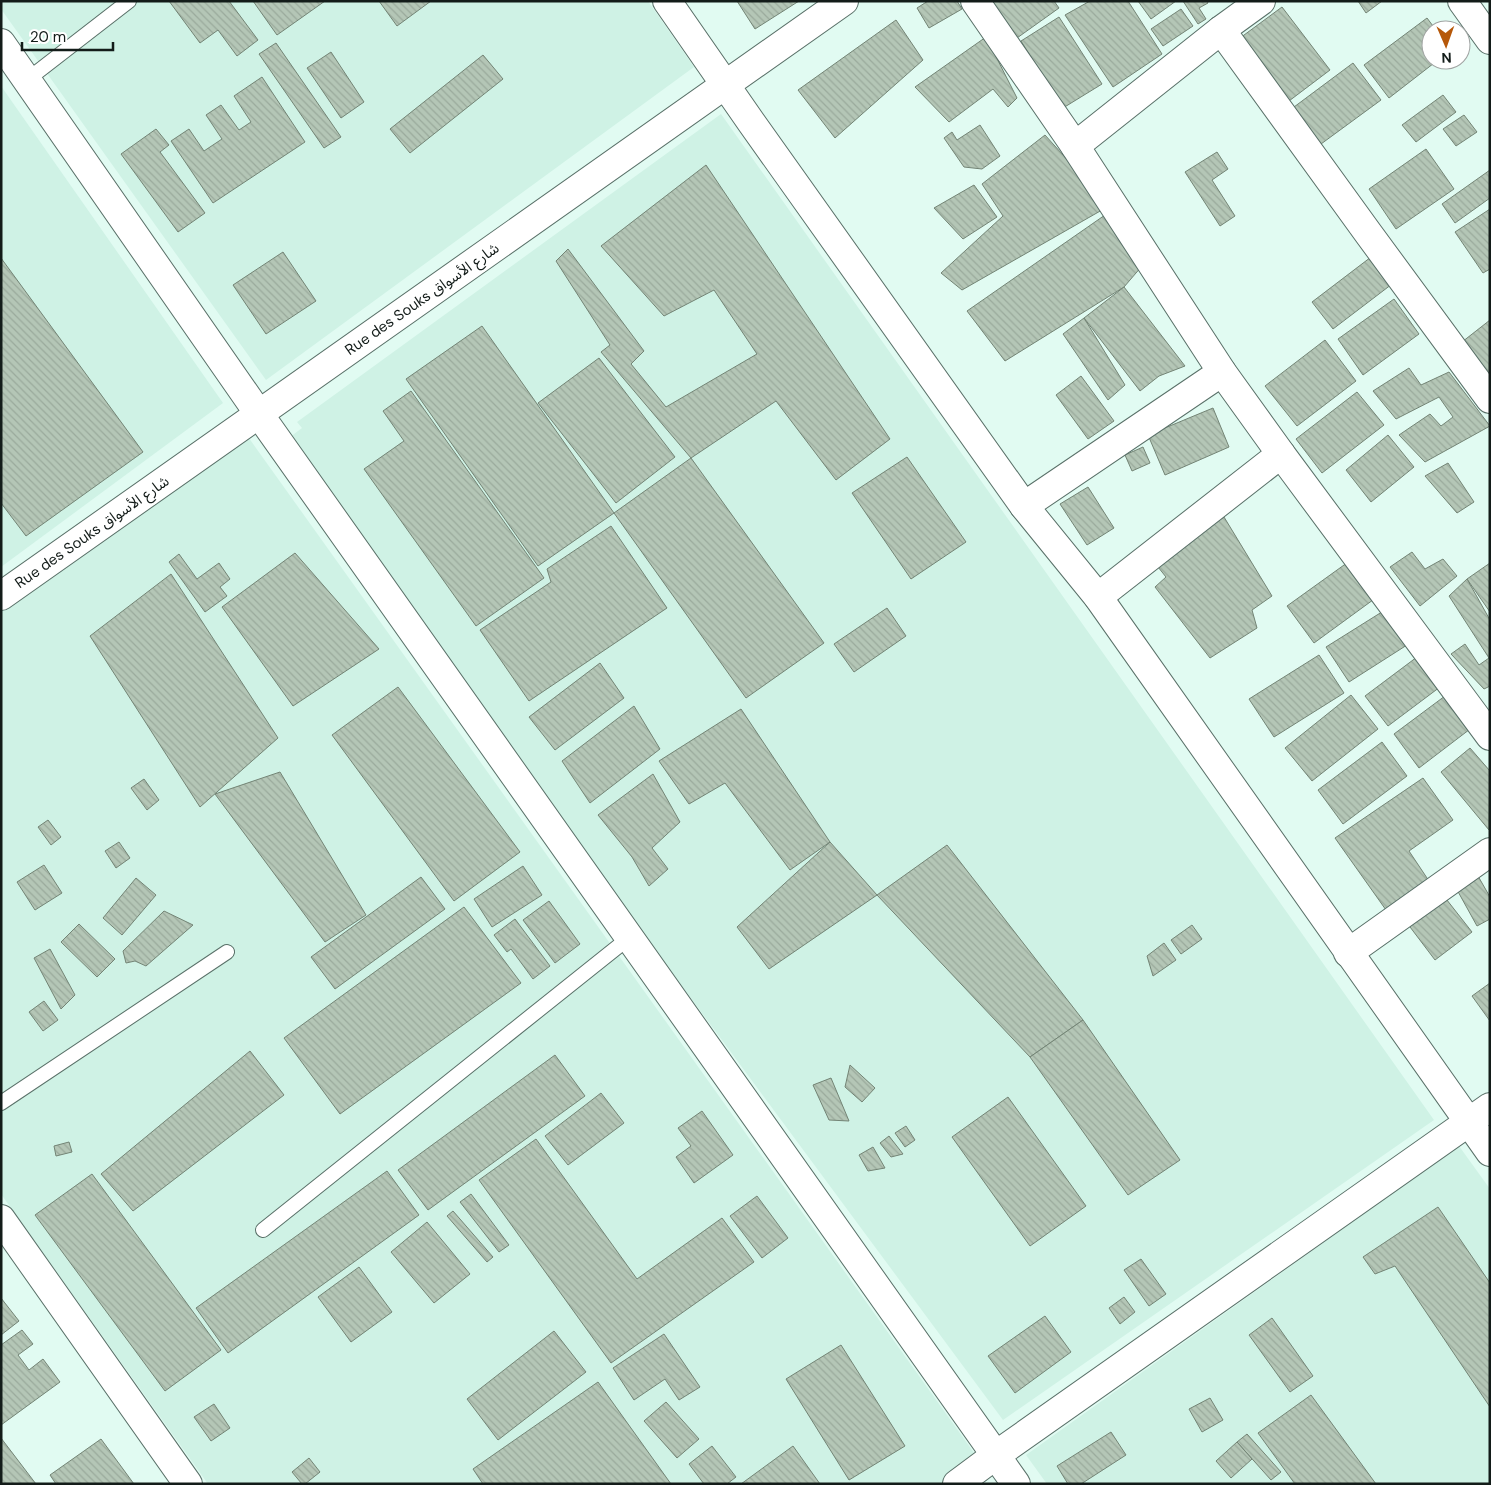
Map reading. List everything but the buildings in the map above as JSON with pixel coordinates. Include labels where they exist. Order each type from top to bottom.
[{"type":"street","points":[[666,1],[1024,506],[1098,597],[1348,953],[1479,1115],[1490,1152]]},
{"type":"street","name":"Rue des Souks شارع الأسواق","points":[[1,596],[844,1]]},
{"type":"street","points":[[975,1],[1075,146],[1222,372],[1490,736]]},
{"type":"street","points":[[1075,146],[1221,30],[1261,1]]},
{"type":"street","points":[[1462,1],[1490,40]]},
{"type":"street","points":[[1221,30],[1362,226],[1490,399]]},
{"type":"street","points":[[1,43],[259,414],[1016,1484]]},
{"type":"street","points":[[1024,506],[1222,372]]},
{"type":"street","points":[[1098,597],[1281,454]]},
{"type":"street","points":[[1348,953],[1490,852]]},
{"type":"street","points":[[957,1484],[1479,1115]]},
{"type":"street","points":[[1,1219],[188,1484]]},
{"type":"lane","points":[[26,80],[129,1]]},
{"type":"lane","points":[[264,1230],[630,937]]},
{"type":"lane","points":[[1,1103],[227,952]]},
{"type":"shaded area","points":[[1,1],[648,1],[694,67],[266,380],[1,9]]},
{"type":"shaded area","points":[[1,86],[223,403],[1,567]]},
{"type":"shaded area","points":[[721,114],[1434,1120],[1003,1420],[281,444],[302,428],[297,422]]},
{"type":"shaded area","points":[[246,434],[977,1457],[940,1484],[208,1484],[1,1194],[1,608]]},
{"type":"shaded area","points":[[1459,1146],[1490,1189],[1490,1484],[1047,1484],[1026,1455]]}]
